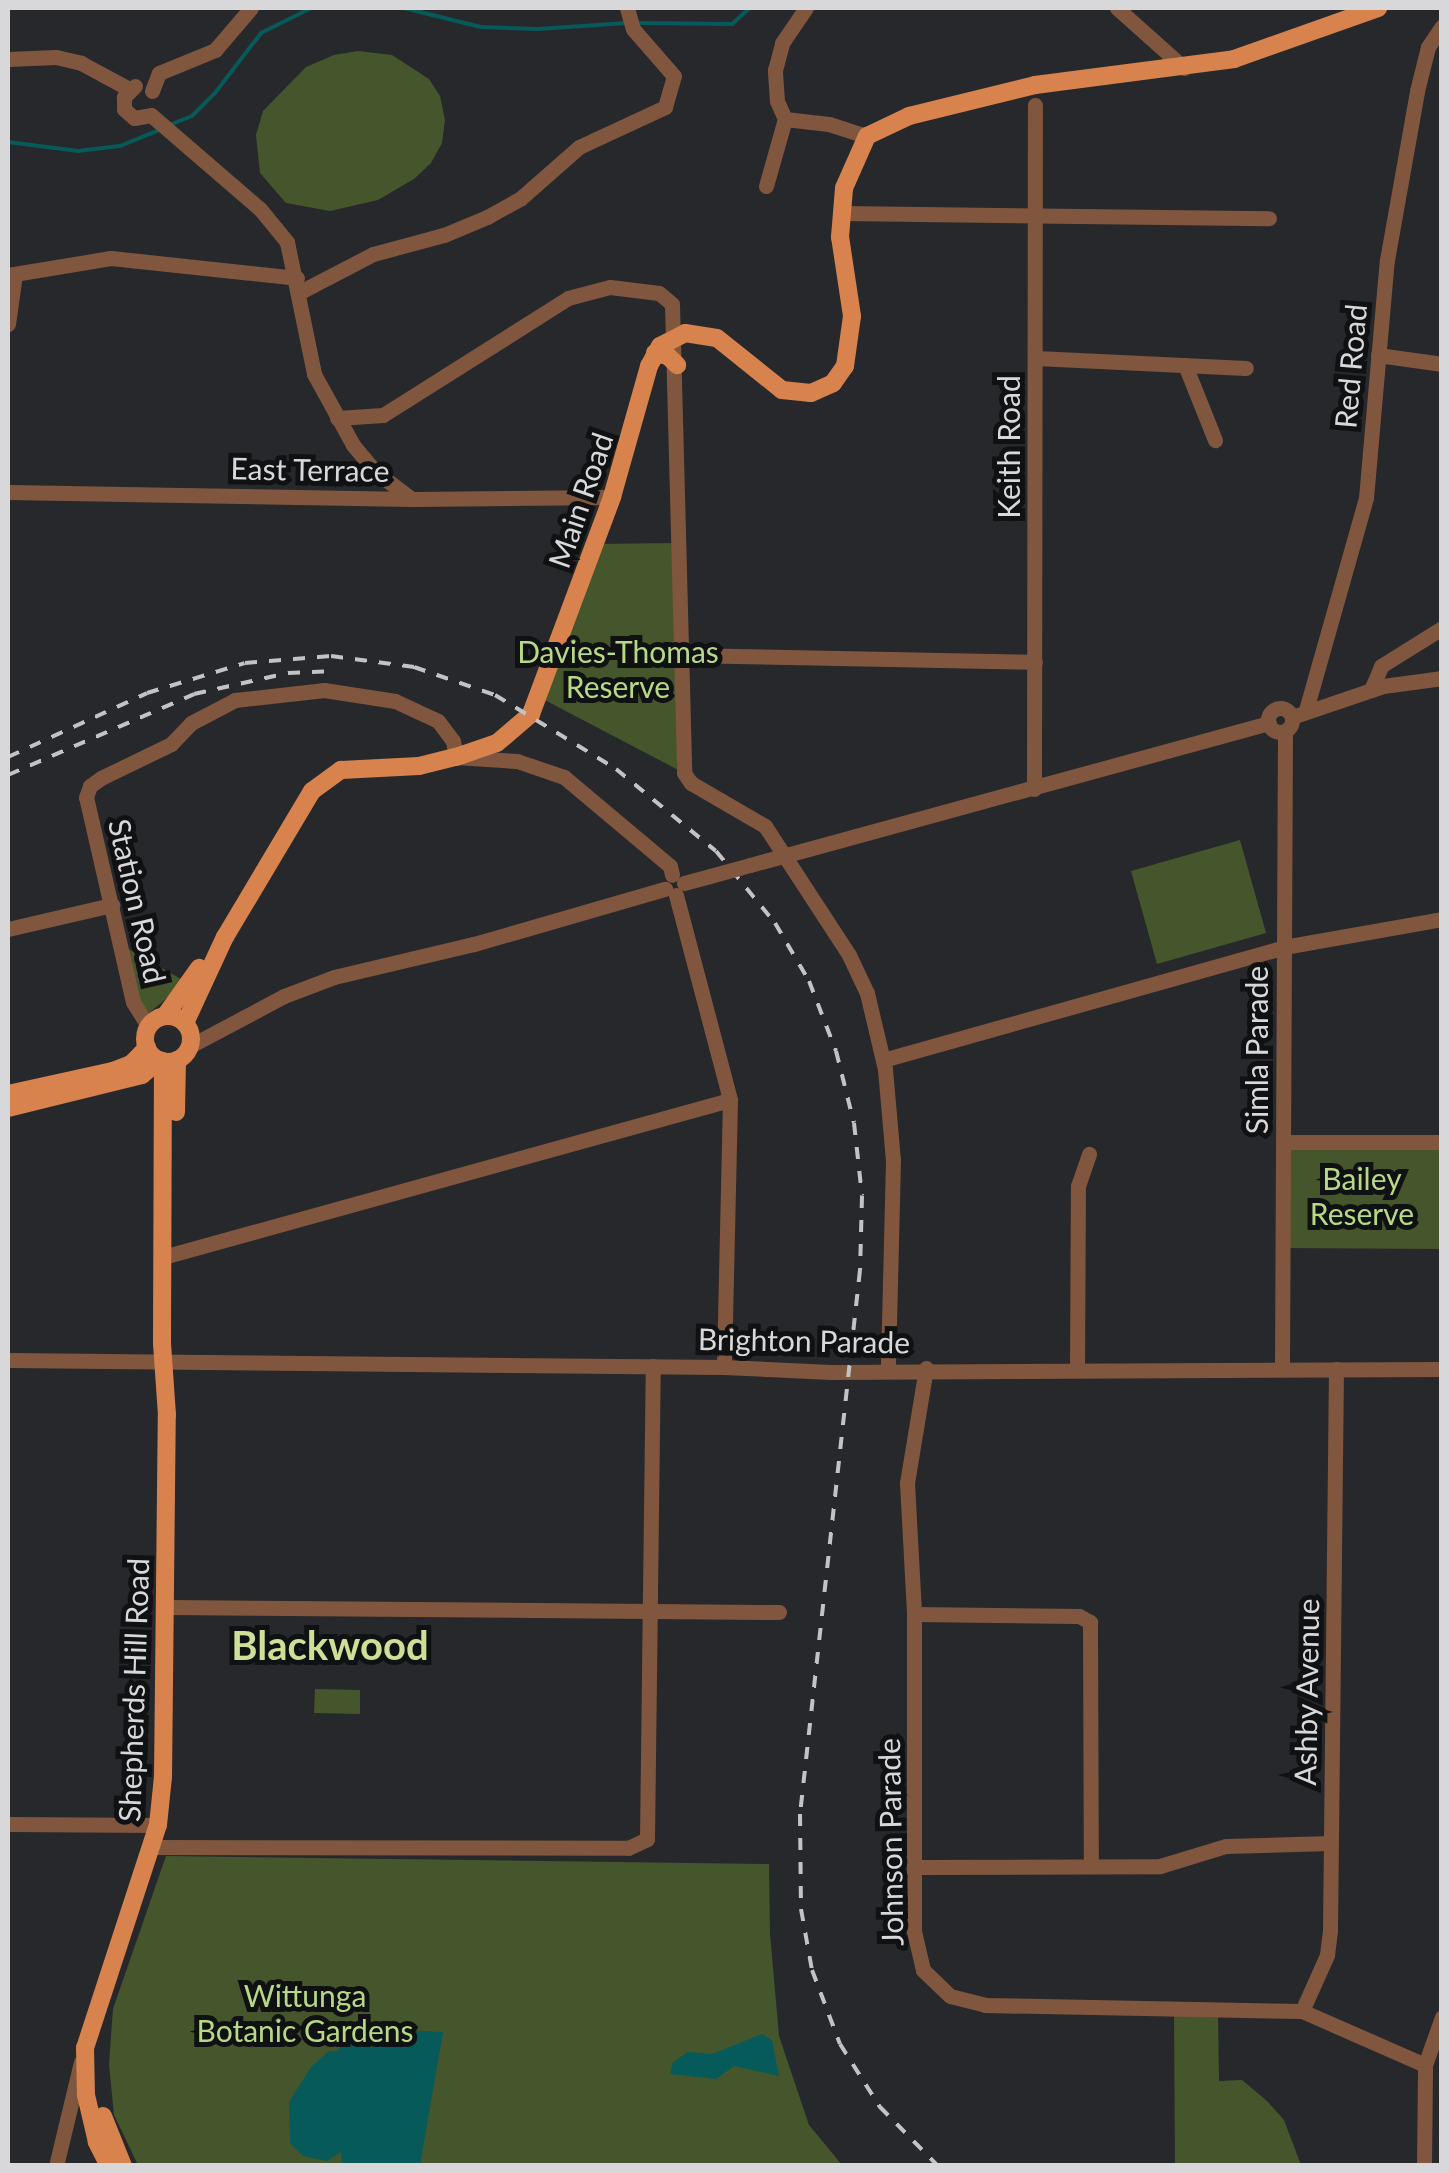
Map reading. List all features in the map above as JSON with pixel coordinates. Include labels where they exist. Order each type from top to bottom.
[{"type":"main road","points":[[655,353],[676,336],[716,338],[782,390],[811,393],[832,384],[845,366],[852,316],[841,213],[852,162],[867,136],[908,116],[1035,85],[1234,59],[1378,8]]},
{"type":"main road","points":[[655,353],[668,356],[677,365]]},
{"type":"main road","name":"Main Road","points":[[186,1024],[225,937],[287,830],[312,791],[325,779],[358,767],[419,766],[456,757],[497,743],[531,714],[612,497],[655,353]]},
{"type":"main road","name":"Main Road","points":[[157,1021],[225,937]]},
{"type":"main road","points":[[8,1108],[142,1074],[167,1055],[186,1024],[157,1021],[167,1055]]},
{"type":"main road","points":[[8,1094],[167,1055]]},
{"type":"main road","name":"Shepherds Hill Road","points":[[167,1055],[164,1096],[168,1255]]},
{"type":"main road","name":"Shepherds Hill Road","points":[[109,2166],[97,2142],[86,2095],[85,2048],[158,1825],[166,1607],[167,1055]]},
{"type":"main road","points":[[142,1074],[164,1096]]},
{"type":"main road","name":"Shepherds Hill Road","points":[[97,2011],[97,2093],[108,2136],[123,2166]]},
{"type":"street","points":[[152,91],[160,73],[215,50],[250,8]]},
{"type":"street","points":[[766,186],[785,119],[777,101],[775,70],[782,43],[806,8]]},
{"type":"street","points":[[1117,8],[1184,68]]},
{"type":"street","points":[[8,324],[11,275],[111,258],[298,285],[373,254],[444,235],[487,217],[521,198],[579,148],[665,107],[674,76],[630,18]]},
{"type":"street","name":"Red Road","points":[[1294,719],[1366,498],[1387,260],[1416,91],[1428,47],[1442,26]]},
{"type":"street","points":[[8,59],[56,57],[81,63],[129,89]]},
{"type":"street","points":[[159,124],[152,91],[140,85],[129,89],[123,103],[128,114],[159,124],[260,208],[287,242],[314,374],[338,418],[376,472],[412,499]]},
{"type":"street","name":"Keith Road","points":[[1034,789],[1036,104]]},
{"type":"street","points":[[785,119],[829,124],[867,136]]},
{"type":"street","points":[[841,213],[1269,218]]},
{"type":"street","points":[[338,418],[384,416],[568,298],[610,287],[659,293],[672,304],[677,365],[674,474],[684,773],[692,783],[765,826],[787,854],[867,993],[883,1060],[894,1160],[888,1370]]},
{"type":"street","points":[[1378,355],[1442,364]]},
{"type":"street","points":[[1036,358],[1246,368]]},
{"type":"street","points":[[1186,364],[1214,440]]},
{"type":"street","name":"East Terrace","points":[[8,492],[412,499],[612,497]]},
{"type":"street","points":[[1377,684],[1381,666],[1442,628]]},
{"type":"street","points":[[682,655],[1034,662]]},
{"type":"street","points":[[167,1055],[284,996],[334,977],[510,934],[674,885],[1269,723],[1275,731],[1377,684],[1442,678]]},
{"type":"street","name":"Station Road","points":[[157,1021],[137,1011],[130,987],[86,798],[90,786],[171,744],[210,710],[235,700],[303,692],[370,694],[438,721],[453,741],[456,757]]},
{"type":"street","name":"Simla Parade","points":[[1282,1369],[1284,947],[1294,719]]},
{"type":"street","points":[[456,757],[517,760],[564,776],[670,866],[730,1100],[724,1366]]},
{"type":"street","points":[[8,928],[112,905]]},
{"type":"street","points":[[883,1060],[1284,947],[1442,919]]},
{"type":"street","points":[[186,1024],[219,1030]]},
{"type":"street","points":[[168,1255],[730,1100]]},
{"type":"street","points":[[1284,1142],[1442,1142]]},
{"type":"street","points":[[1077,1368],[1078,1186],[1088,1154]]},
{"type":"street","name":"Brighton Parade","points":[[8,1360],[724,1366],[831,1372],[926,1368],[1442,1369]]},
{"type":"street","points":[[152,1847],[628,1848],[646,1839],[653,1366]]},
{"type":"street","name":"Johnson Parade","points":[[926,1368],[907,1483],[914,1614],[916,1951],[937,1986],[967,2003],[1302,2011],[1425,2065]]},
{"type":"street","name":"Ashby Avenue","points":[[1302,2011],[1328,1954],[1336,1369]]},
{"type":"street","points":[[166,1607],[779,1612]]},
{"type":"street","points":[[914,1614],[1079,1616],[1090,1622],[1091,1866]]},
{"type":"street","points":[[8,1824],[158,1825]]},
{"type":"street","points":[[916,1867],[1160,1866],[1226,1846],[1331,1843]]},
{"type":"street","points":[[1424,2166],[1425,2065],[1442,2017]]},
{"type":"street","points":[[56,2166],[85,2048]]},
{"type":"green space","points":[[358,51],[392,55],[429,79],[440,96],[445,120],[442,143],[431,163],[414,179],[378,200],[330,211],[286,203],[260,173],[256,135],[263,111],[306,67],[334,55]]},
{"type":"green space","name":"Davies-Thomas Reserve","points":[[677,543],[684,773],[539,697],[595,544]]},
{"type":"green space","points":[[1240,840],[1266,933],[1157,964],[1131,871]]},
{"type":"green space","points":[[127,948],[186,982],[149,1013],[142,1012]]},
{"type":"green space","name":"Bailey Reserve","points":[[1283,1142],[1441,1142],[1441,1249],[1283,1248]]},
{"type":"green space","points":[[315,1689],[360,1690],[360,1714],[314,1713]]},
{"type":"green space","name":"Wittunga Botanic Gardens","points":[[166,1856],[769,1864],[770,1934],[779,2036],[809,2125],[842,2165],[138,2165],[114,2115],[109,2064],[113,2009]]},
{"type":"green space","points":[[1174,2012],[1218,2013],[1219,2081],[1242,2080],[1267,2101],[1284,2120],[1301,2165],[1175,2165]]},
{"type":"water","points":[[373,2026],[388,2036],[402,2030],[443,2032],[420,2165],[342,2165],[341,2152],[327,2161],[303,2156],[290,2143],[289,2102],[311,2067],[329,2051],[337,2051],[353,2029]]},
{"type":"water","points":[[762,2034],[772,2040],[779,2076],[734,2066],[716,2079],[670,2074],[673,2062],[688,2052],[712,2054]]},
{"type":"waterway","points":[[172,124],[192,116],[215,93],[261,33],[311,8]]},
{"type":"waterway","points":[[404,8],[481,27],[538,29],[627,23]]},
{"type":"waterway","points":[[636,23],[732,24],[750,8]]},
{"type":"waterway","points":[[8,142],[78,151],[120,146],[159,130]]},
{"type":"railway","points":[[8,757],[147,693],[245,663],[331,656],[414,667],[495,695],[616,769],[716,851],[775,923],[809,981],[836,1051],[854,1123],[862,1196],[860,1270],[800,1814],[801,1909],[812,1970],[840,2044],[880,2107],[938,2166]]},
{"type":"railway","points":[[8,775],[194,694],[288,673],[336,671]]},
{"type":"district","name":"Blackwood","points":[[330,1645]]}]
